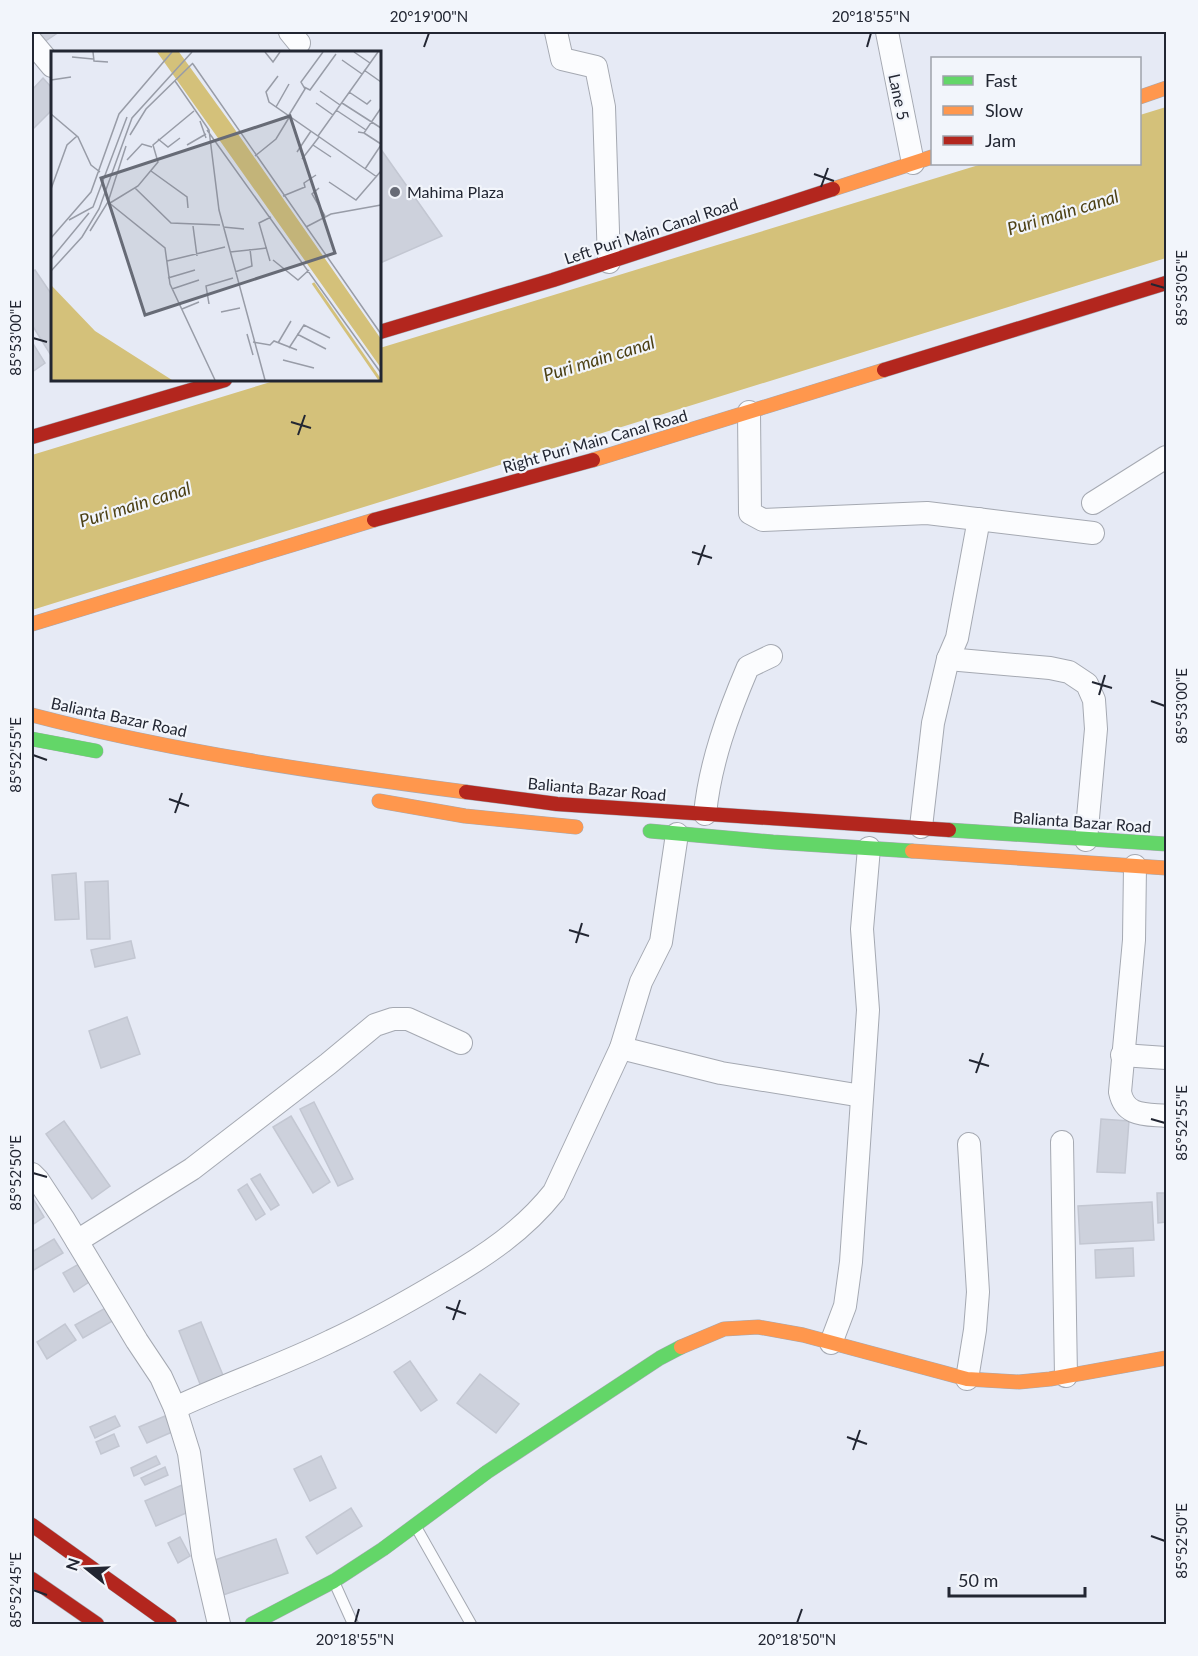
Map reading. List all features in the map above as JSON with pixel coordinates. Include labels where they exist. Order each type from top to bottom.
[{"type":"main road","points":[[1141,97],[1167,88]]},
{"type":"main road","name":"Left Puri Main Canal Road","points":[[381,332],[609,262],[923,160]]},
{"type":"main road","name":"Right Puri Main Canal Road","points":[[32,624],[357,524],[572,467],[1167,283]]},
{"type":"main road","points":[[32,437],[220,381]]},
{"type":"main road","name":"Balianta Bazar Road","points":[[32,714],[82,728],[237,758],[388,782],[557,804],[1167,844]]},
{"type":"main road","points":[[32,739],[107,753]]},
{"type":"main road","points":[[361,798],[465,816],[585,827]]},
{"type":"main road","points":[[631,830],[1167,868]]},
{"type":"main road","points":[[252,1624],[334,1581],[415,1526],[488,1472],[660,1358],[706,1335],[724,1329],[758,1327],[831,1343],[967,1379],[1019,1382],[1167,1358]]},
{"type":"main road","points":[[33,1529],[136,1598],[170,1624]]},
{"type":"main road","points":[[54,1558],[76,1557]]},
{"type":"main road","points":[[34,1574],[97,1624]]},
{"type":"street","points":[[556,32],[562,60],[596,67],[604,107],[609,262]]},
{"type":"street","name":"Lane 5","points":[[887,32],[923,160]]},
{"type":"street","points":[[32,42],[51,65]]},
{"type":"street","points":[[749,412],[750,513],[763,520],[913,513],[1093,533]]},
{"type":"street","points":[[1094,503],[1167,457]]},
{"type":"street","points":[[921,827],[933,723],[948,659],[957,638],[979,519]]},
{"type":"street","points":[[705,814],[707,793],[719,746],[736,695],[748,667],[771,656]]},
{"type":"street","points":[[948,659],[1050,668],[1069,672],[1087,684],[1094,700],[1095,729],[1086,840]]},
{"type":"street","points":[[175,1408],[295,1358],[367,1324],[477,1261],[507,1240],[538,1212],[554,1192],[621,1048],[641,982],[661,942],[677,834]]},
{"type":"street","points":[[831,1343],[845,1306],[851,1262],[868,1010],[862,929],[869,848]]},
{"type":"street","points":[[1135,866],[1134,940],[1120,1092],[1122,1102],[1129,1109],[1140,1114],[1167,1116]]},
{"type":"street","points":[[77,1241],[192,1169],[375,1025],[393,1019],[408,1019],[461,1043]]},
{"type":"street","points":[[621,1048],[721,1073],[862,1096]]},
{"type":"street","points":[[1122,1055],[1167,1058]]},
{"type":"street","points":[[1062,1142],[1066,1376]]},
{"type":"street","points":[[967,1379],[978,1292],[969,1144]]},
{"type":"street","points":[[32,1174],[51,1199],[136,1341],[161,1377],[175,1408],[189,1453],[203,1555],[219,1624]]},
{"type":"lane","points":[[415,1526],[471,1624]]},
{"type":"lane","points":[[334,1581],[353,1624]]},
{"type":"water","name":"Puri main canal","points":[[1166,107],[1166,258],[32,610],[32,455],[274,381],[381,381],[381,348],[979,165],[1141,165],[1141,115]]},
{"type":"building","points":[[32,32],[59,32],[41,44]]},
{"type":"building","points":[[43,78],[51,87],[51,111],[33,129],[32,90]]},
{"type":"building","name":"Mahima Plaza","points":[[381,149],[442,236],[381,263]]},
{"type":"building","points":[[35,270],[51,294],[51,355],[32,325],[32,272]]},
{"type":"building","points":[[32,342],[45,363],[32,372]]},
{"type":"building","points":[[76,873],[79,919],[55,920],[52,875]]},
{"type":"building","points":[[108,881],[110,939],[87,939],[85,882]]},
{"type":"building","points":[[131,941],[135,958],[95,967],[91,950]]},
{"type":"building","points":[[127,1017],[140,1054],[101,1068],[89,1031]]},
{"type":"building","points":[[314,1102],[353,1179],[338,1186],[300,1109]]},
{"type":"building","points":[[291,1116],[330,1182],[313,1193],[273,1127]]},
{"type":"building","points":[[1101,1119],[1129,1121],[1125,1173],[1097,1172]]},
{"type":"building","points":[[64,1121],[110,1186],[92,1199],[46,1134]]},
{"type":"building","points":[[260,1174],[279,1205],[271,1210],[251,1179]]},
{"type":"building","points":[[247,1184],[265,1214],[256,1220],[238,1190]]},
{"type":"building","points":[[1157,1193],[1166,1193],[1166,1222],[1158,1223]]},
{"type":"building","points":[[32,1197],[44,1217],[32,1225]]},
{"type":"building","points":[[1152,1202],[1154,1240],[1080,1244],[1078,1206]]},
{"type":"building","points":[[54,1239],[63,1253],[32,1271],[32,1252]]},
{"type":"building","points":[[1133,1248],[1134,1276],[1096,1278],[1095,1250]]},
{"type":"building","points":[[79,1264],[89,1282],[74,1292],[63,1273]]},
{"type":"building","points":[[109,1306],[116,1319],[83,1338],[75,1325]]},
{"type":"building","points":[[201,1322],[225,1380],[202,1389],[179,1331]]},
{"type":"building","points":[[65,1324],[76,1340],[47,1359],[37,1342]]},
{"type":"building","points":[[410,1361],[437,1400],[421,1411],[394,1372]]},
{"type":"building","points":[[480,1374],[519,1404],[496,1433],[457,1403]]},
{"type":"building","points":[[115,1416],[120,1426],[95,1438],[90,1427]]},
{"type":"building","points":[[165,1416],[172,1432],[147,1443],[139,1427]]},
{"type":"building","points":[[114,1434],[119,1446],[101,1454],[96,1442]]},
{"type":"building","points":[[156,1456],[160,1464],[134,1476],[131,1468]]},
{"type":"building","points":[[321,1456],[336,1488],[310,1501],[294,1469]]},
{"type":"building","points":[[165,1467],[168,1475],[145,1485],[141,1478]]},
{"type":"building","points":[[182,1485],[193,1510],[156,1526],[145,1501]]},
{"type":"building","points":[[351,1508],[362,1526],[317,1554],[306,1537]]},
{"type":"building","points":[[180,1537],[190,1556],[178,1563],[168,1543]]},
{"type":"building","points":[[276,1539],[288,1573],[223,1595],[212,1561]]},
{"type":"traffic: fast","points":[[32,739],[96,751]]},
{"type":"traffic: fast","points":[[949,830],[1166,844]]},
{"type":"traffic: fast","points":[[650,831],[912,851]]},
{"type":"traffic: fast","points":[[252,1624],[334,1581],[383,1549],[487,1472],[660,1358],[681,1347]]},
{"type":"traffic: slow","points":[[1141,97],[1166,88]]},
{"type":"traffic: slow","points":[[833,189],[931,157]]},
{"type":"traffic: slow","points":[[593,460],[884,370]]},
{"type":"traffic: slow","points":[[32,624],[374,520]]},
{"type":"traffic: slow","points":[[32,715],[193,751],[466,792]]},
{"type":"traffic: slow","points":[[379,801],[465,816],[576,827]]},
{"type":"traffic: slow","points":[[912,851],[1166,868]]},
{"type":"traffic: slow","points":[[681,1347],[724,1329],[758,1327],[803,1335],[967,1379],[1019,1382],[1050,1379],[1166,1358]]},
{"type":"traffic: jam","points":[[381,332],[553,280],[833,189]]},
{"type":"traffic: jam","points":[[884,370],[1166,283]]},
{"type":"traffic: jam","points":[[32,437],[222,381]]},
{"type":"traffic: jam","points":[[374,520],[593,460]]},
{"type":"traffic: jam","points":[[466,792],[557,804],[949,830]]},
{"type":"traffic: jam","points":[[32,1525],[170,1624]]},
{"type":"traffic: jam","points":[[32,1579],[97,1624]]},
{"type":"place","name":"Mahima Plaza","points":[[395,192]]}]
